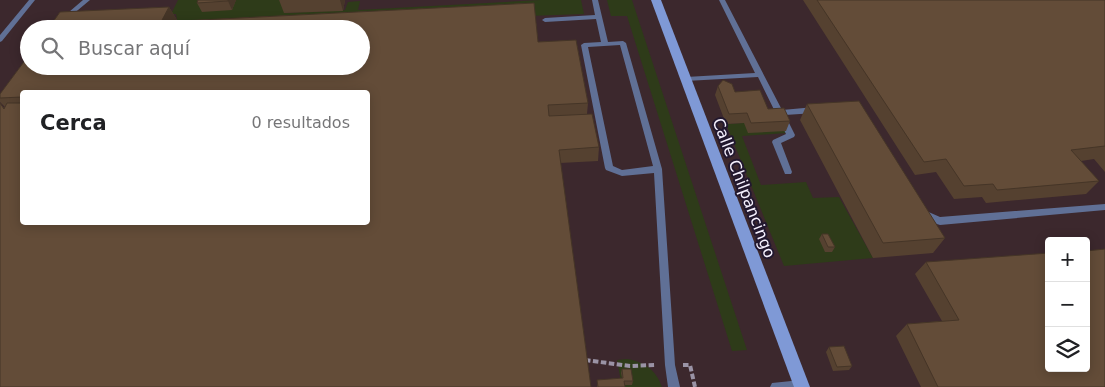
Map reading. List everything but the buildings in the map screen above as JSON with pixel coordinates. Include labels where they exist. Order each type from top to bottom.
[{"type":"street","name":"Calle Chilpancingo","points":[[656,0],[801,386]]},
{"type":"lane","points":[[0,40],[32,0]]},
{"type":"lane","points":[[64,19],[87,0]]},
{"type":"lane","points":[[595,0],[605,44]]},
{"type":"lane","points":[[722,0],[791,136],[778,140],[776,144],[788,172]]},
{"type":"lane","points":[[545,20],[599,17]]},
{"type":"lane","points":[[658,170],[622,173],[609,168],[580,45],[623,43],[658,170],[670,365],[674,387]]},
{"type":"lane","points":[[686,80],[760,75]]},
{"type":"lane","points":[[780,113],[828,109]]},
{"type":"lane","points":[[918,205],[923,214],[940,221],[1105,207]]},
{"type":"lane","points":[[776,387],[801,386]]},
{"type":"path","points":[[585,360],[630,366]]},
{"type":"path","points":[[690,365],[695,387]]},
{"type":"shaded area","points":[[0,0],[1105,0],[1105,387],[0,387]]},
{"type":"green space","points":[[178,0],[289,0],[285,13],[345,10],[348,2],[360,1],[358,10],[540,0],[581,0],[584,14],[370,22],[370,20],[177,20],[176,14],[171,14]]},
{"type":"green space","points":[[607,0],[632,0],[747,350],[732,351],[627,16],[611,16]]},
{"type":"green space","points":[[744,123],[786,131],[787,133],[742,136],[761,185],[806,182],[813,198],[839,197],[873,258],[784,266],[726,124]]},
{"type":"green space","points":[[627,359],[639,362],[653,371],[662,387],[622,387],[617,360]]}]
